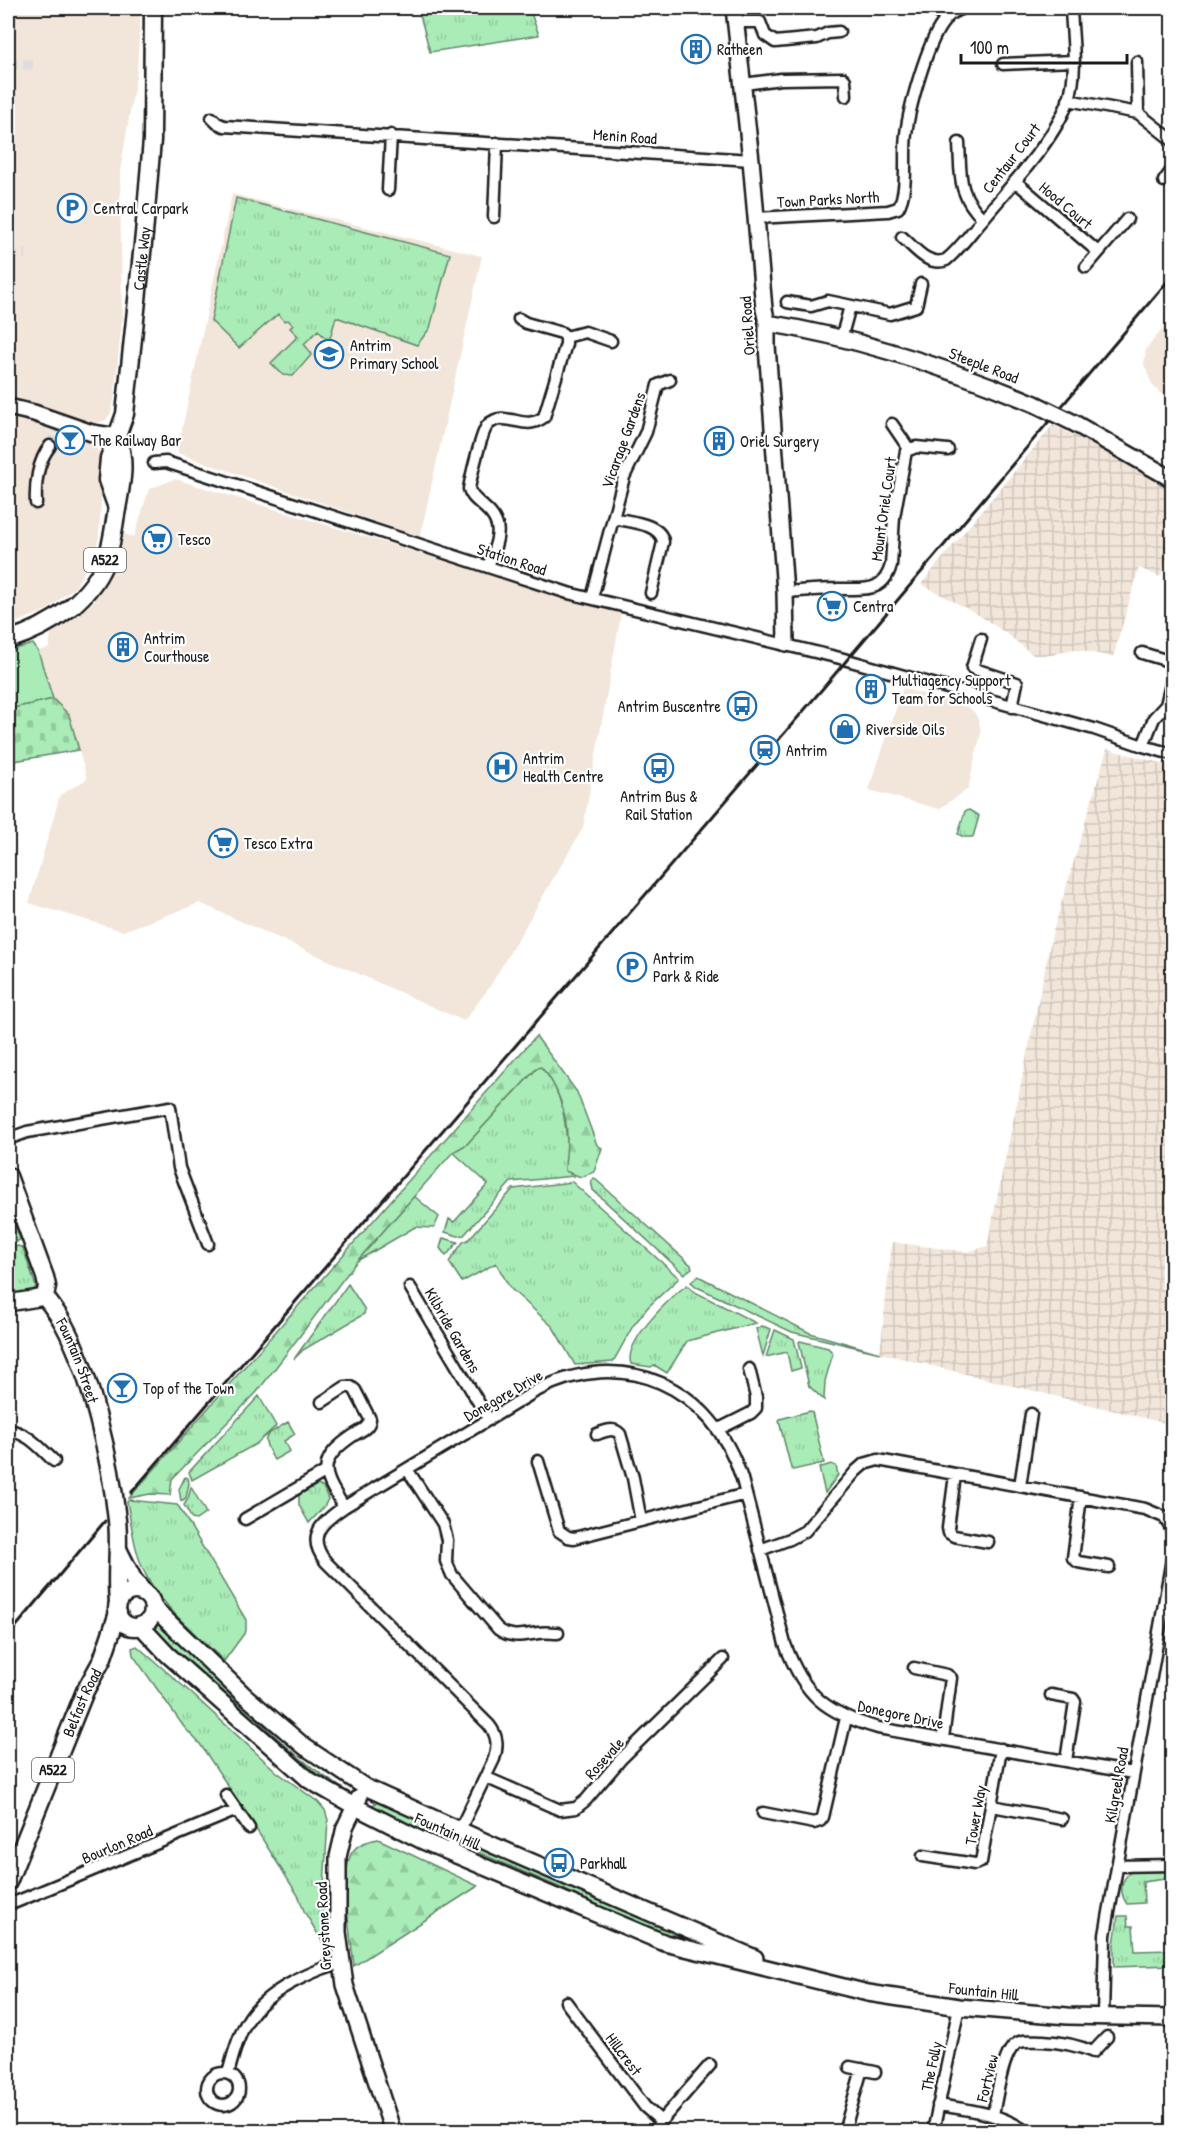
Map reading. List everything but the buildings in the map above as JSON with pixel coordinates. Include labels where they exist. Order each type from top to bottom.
[{"type":"main road","name":"Castle Way","points":[[8,640],[44,624],[70,608],[86,594],[108,555],[123,472],[123,457],[118,436],[126,405],[152,140],[153,8]]},
{"type":"main road","name":"Fountain Street","points":[[8,1179],[45,1277],[47,1286],[45,1297],[62,1321],[82,1369],[106,1461],[116,1513],[119,1550],[116,1582],[118,1608]]},
{"type":"main road","name":"Fountain Street","points":[[119,1550],[133,1579],[148,1600]]},
{"type":"main road","points":[[138,1626],[126,1624],[118,1608],[121,1598],[129,1592],[140,1592],[148,1600]]},
{"type":"main road","name":"A522","points":[[138,1626],[150,1617],[148,1600]]},
{"type":"main road","name":"Belfast Road","points":[[8,1882],[85,1691],[102,1660],[118,1608]]},
{"type":"main road","name":"Belfast Road","points":[[102,1660],[121,1638],[138,1626]]},
{"type":"street","points":[[933,8],[946,19]]},
{"type":"street","name":"Town Parks North","points":[[756,218],[888,211],[898,208],[903,193],[906,135],[913,103],[931,46],[936,32],[946,19],[964,8]]},
{"type":"street","name":"Centaur Court","points":[[902,237],[929,261],[940,262],[951,256],[1015,181],[1053,130],[1071,89],[1073,61],[1071,8]]},
{"type":"street","points":[[735,15],[760,22],[765,35],[774,42],[817,38],[828,33],[839,32]]},
{"type":"street","name":"Oriel Road","points":[[735,15],[744,84],[764,309],[768,323],[767,346],[785,592],[786,643]]},
{"type":"street","points":[[1003,64],[1073,61]]},
{"type":"street","points":[[1137,62],[1138,113]]},
{"type":"street","points":[[744,84],[782,79],[843,78],[846,96]]},
{"type":"street","points":[[1068,100],[1138,113],[1173,140]]},
{"type":"street","name":"Menin Road","points":[[212,118],[224,126],[751,160]]},
{"type":"street","points":[[388,190],[391,135]]},
{"type":"street","points":[[494,217],[497,143]]},
{"type":"street","points":[[959,143],[963,193],[982,219]]},
{"type":"street","points":[[1164,181],[1173,171]]},
{"type":"street","name":"Hood Court","points":[[1015,181],[1098,252]]},
{"type":"street","name":"Hood Court","points":[[1086,267],[1127,219]]},
{"type":"street","points":[[787,302],[811,306],[828,301],[893,314],[916,306],[921,284]]},
{"type":"street","points":[[841,339],[850,306]]},
{"type":"street","points":[[488,567],[498,528],[492,513],[474,499],[469,489],[485,428],[496,419],[503,418],[523,424],[544,417],[566,344],[566,337],[562,333],[519,319]]},
{"type":"street","name":"Steeple Road","points":[[768,323],[841,339],[926,362],[986,384],[1074,423],[1173,479]]},
{"type":"street","points":[[566,337],[585,332],[611,340]]},
{"type":"street","name":"Vicarage Gardens","points":[[592,598],[626,471],[646,432],[658,385],[670,380]]},
{"type":"street","points":[[8,407],[34,413],[58,426],[118,436]]},
{"type":"street","name":"Mount Oriel Court","points":[[892,424],[909,449]]},
{"type":"street","points":[[36,503],[35,483],[46,451],[50,446]]},
{"type":"street","name":"Mount Oriel Court","points":[[785,592],[865,590],[886,578],[891,565],[894,517],[904,455],[909,449],[922,447],[948,450]]},
{"type":"street","name":"Station Road","points":[[154,463],[166,462],[568,593],[786,643],[1012,707]]},
{"type":"street","points":[[613,518],[654,528],[661,534],[663,542],[651,593]]},
{"type":"street","points":[[981,639],[972,668],[1017,683],[1012,707],[1094,729],[1173,754]]},
{"type":"street","points":[[1142,653],[1173,662]]},
{"type":"street","points":[[1143,746],[1154,718],[1166,705],[1173,680]]},
{"type":"street","points":[[8,1139],[27,1132],[170,1107],[179,1168],[208,1244]]},
{"type":"street","name":"Kilbride Gardens","points":[[410,1287],[489,1420]]},
{"type":"street","points":[[8,1303],[45,1297]]},
{"type":"street","points":[[719,1430],[756,1408],[756,1397],[749,1369]]},
{"type":"street","name":"Donegore Drive","points":[[449,1852],[494,1759],[497,1746],[496,1737],[492,1728],[326,1562],[320,1554],[317,1540],[319,1530],[328,1518],[344,1507],[536,1391],[578,1376],[614,1374],[646,1377],[672,1388],[698,1407],[719,1430],[736,1461],[785,1644],[793,1665],[809,1690],[824,1704],[846,1718],[878,1728],[1133,1773]]},
{"type":"street","points":[[245,1519],[325,1472],[333,1453],[343,1443],[367,1427],[370,1419],[355,1390],[351,1387],[345,1387],[321,1402]]},
{"type":"street","points":[[1020,1486],[1031,1414]]},
{"type":"street","points":[[8,1430],[29,1437],[54,1461]]},
{"type":"street","points":[[597,1434],[615,1430],[620,1434],[633,1478],[641,1521]]},
{"type":"street","points":[[538,1461],[559,1531],[574,1538],[746,1494]]},
{"type":"street","points":[[760,1550],[805,1531],[855,1471],[868,1462],[875,1461],[887,1461],[1153,1511],[1164,1517],[1173,1530]]},
{"type":"street","points":[[407,1469],[443,1524],[447,1540],[446,1561],[452,1575],[498,1629],[506,1634],[518,1636],[558,1633]]},
{"type":"street","points":[[325,1472],[331,1487],[344,1507]]},
{"type":"street","points":[[955,1475],[949,1533],[988,1542]]},
{"type":"street","points":[[1081,1497],[1073,1558],[1078,1562],[1109,1567]]},
{"type":"street","name":"Kilgreel Road","points":[[1103,2017],[1105,1935],[1133,1773],[1169,1597],[1173,1559]]},
{"type":"street","name":"Fountain Hill","points":[[148,1600],[243,1694],[305,1747],[365,1787],[460,1831],[794,1975]]},
{"type":"street","name":"Fountain Hill","points":[[138,1626],[309,1780],[354,1806],[449,1852],[665,1943],[868,1993],[959,2007],[1103,2017],[1173,2018]]},
{"type":"street","name":"Rosevale","points":[[485,1777],[560,1810],[576,1808],[586,1800],[621,1759],[723,1659]]},
{"type":"street","points":[[914,1668],[947,1675],[951,1678],[943,1738]]},
{"type":"street","points":[[1052,1695],[1073,1699],[1075,1702],[1066,1761]]},
{"type":"street","points":[[763,1813],[814,1823],[823,1817],[846,1718]]},
{"type":"street","name":"Tower Way","points":[[923,1856],[980,1863],[983,1858],[1001,1749]]},
{"type":"street","name":"Greystone Road","points":[[365,1787],[345,1827],[338,1857],[336,1908],[341,1963],[350,2001],[393,2132]]},
{"type":"street","points":[[226,1795],[249,1828]]},
{"type":"street","points":[[992,1806],[1062,1819]]},
{"type":"street","name":"Bourlon Road","points":[[8,1901],[16,1902],[237,1810]]},
{"type":"street","points":[[1117,1866],[1173,1865]]},
{"type":"street","points":[[228,2074],[241,2029],[258,2005],[276,1990],[302,1977],[341,1963]]},
{"type":"street","name":"Hillcrest","points":[[566,2002],[645,2107],[661,2121]]},
{"type":"street","name":"The Folly","points":[[933,2132],[959,2007]]},
{"type":"street","name":"Fortview","points":[[993,2114],[1006,2056],[1015,2044],[1029,2040],[1056,2042],[1074,2045],[1093,2052],[1107,2037]]},
{"type":"street","points":[[654,2132],[710,2065]]},
{"type":"street","points":[[844,2132],[856,2068],[875,2072]]},
{"type":"street","points":[[938,2105],[993,2114],[1027,2132]]},
{"type":"shaded area","points":[[8,8],[141,8],[137,70],[120,172],[122,318],[114,400],[111,413],[106,420],[97,423],[95,446],[100,453],[103,468],[99,536],[95,552],[76,586],[47,610],[8,626]]},
{"type":"shaded area","name":"Antrim Primary School","points":[[232,194],[482,256],[420,537],[177,453]]},
{"type":"shaded area","points":[[1172,317],[1172,404],[1152,385],[1144,364],[1146,349]]},
{"type":"shaded area","points":[[1053,425],[1122,459],[1172,491],[1172,543],[1160,577],[1139,568],[1113,657],[1073,649],[1052,655],[1033,655],[1006,633],[977,614],[921,584]]},
{"type":"shaded area","points":[[175,479],[621,614],[583,828],[489,988],[464,1021],[200,903],[123,931],[29,903],[60,795],[87,779],[69,715],[53,699],[38,651],[49,648],[51,633],[72,620],[94,601],[113,570],[124,534],[134,537],[149,489]]},
{"type":"shaded area","points":[[903,688],[968,707],[975,713],[979,722],[981,733],[968,789],[939,809],[869,790]]},
{"type":"shaded area","points":[[1107,749],[1172,766],[1172,1425],[880,1353],[892,1242],[967,1252],[987,1246],[1052,935]]},
{"type":"green space","points":[[418,8],[514,8],[515,10],[529,8],[539,35],[430,52]]},
{"type":"green space","points":[[236,198],[450,254],[430,328],[417,345],[336,317],[329,342],[318,330],[304,344],[312,354],[293,376],[283,375],[271,363],[298,336],[290,328],[293,325],[288,320],[284,321],[278,314],[239,348],[211,321]]},
{"type":"green space","points":[[33,644],[38,651],[53,699],[8,709],[8,651]]},
{"type":"green space","points":[[53,699],[69,715],[79,750],[8,762],[8,709]]},
{"type":"green space","points":[[969,810],[979,816],[973,837],[964,837],[958,834],[965,811]]},
{"type":"green space","points":[[536,1036],[577,1092],[597,1145],[602,1148],[594,1172],[581,1177],[565,1171],[567,1138],[563,1110],[552,1082],[541,1067],[537,1068],[467,1144],[453,1152],[357,1261],[257,1392],[172,1479],[170,1495],[150,1494],[129,1498]]},
{"type":"green space","points":[[541,1067],[550,1078],[561,1104],[570,1174],[575,1174],[574,1176],[511,1182],[464,1235],[458,1236],[445,1232],[449,1219],[454,1222],[488,1184],[453,1152],[467,1144],[537,1068]]},
{"type":"green space","points":[[594,1178],[692,1268],[684,1274],[593,1190],[591,1181]]},
{"type":"green space","points":[[572,1182],[679,1278],[648,1307],[633,1326],[613,1362],[575,1365],[553,1327],[510,1288],[496,1263],[462,1282],[449,1262],[463,1242],[468,1240],[513,1189]]},
{"type":"green space","points":[[414,1196],[439,1217],[434,1228],[415,1227],[357,1261]]},
{"type":"green space","points":[[8,1203],[20,1239],[8,1245]]},
{"type":"green space","points":[[443,1238],[458,1242],[446,1256],[440,1248]]},
{"type":"green space","points":[[18,1246],[23,1248],[36,1287],[31,1293],[8,1295],[8,1249]]},
{"type":"green space","points":[[698,1276],[810,1333],[880,1353],[792,1332],[697,1287],[691,1282]]},
{"type":"green space","points":[[348,1284],[365,1310],[364,1314],[303,1350],[294,1359]]},
{"type":"green space","points":[[687,1285],[693,1291],[756,1323],[687,1341],[667,1373],[654,1365],[651,1367],[631,1364],[630,1355],[641,1333],[670,1299]]},
{"type":"green space","points":[[762,1326],[771,1329],[763,1356],[756,1329]]},
{"type":"green space","points":[[775,1330],[794,1339],[801,1368],[791,1371],[787,1352],[766,1357]]},
{"type":"green space","points":[[800,1341],[828,1348],[833,1353],[825,1381],[824,1400],[809,1386]]},
{"type":"green space","points":[[259,1396],[276,1426],[256,1444],[192,1480],[189,1472]]},
{"type":"green space","points":[[810,1411],[824,1463],[793,1470],[779,1421]]},
{"type":"green space","points":[[288,1422],[295,1434],[284,1441],[290,1451],[274,1460],[267,1445],[267,1437]]},
{"type":"green space","points":[[831,1464],[836,1466],[838,1475],[825,1493],[819,1468]]},
{"type":"green space","points":[[185,1477],[188,1478],[189,1483],[186,1498],[181,1501],[179,1489]]},
{"type":"green space","points":[[317,1485],[323,1487],[328,1499],[324,1507],[309,1523],[299,1505],[299,1494]]},
{"type":"green space","points":[[191,1487],[206,1513],[196,1520],[192,1519],[184,1505]]},
{"type":"green space","points":[[129,1500],[179,1507],[246,1620],[246,1631],[224,1661],[173,1612],[148,1579],[134,1542],[127,1502]]},
{"type":"green space","points":[[157,1622],[161,1623],[287,1747],[343,1791],[315,1776],[230,1703],[153,1631],[152,1628]]},
{"type":"green space","points":[[137,1646],[277,1772],[318,1802],[325,1810],[328,1820],[323,1902],[325,1946],[304,1911],[299,1897],[244,1810],[200,1744],[184,1727],[133,1655],[132,1648]]},
{"type":"green space","points":[[378,1802],[439,1829],[442,1836],[436,1839],[372,1809],[372,1805]]},
{"type":"green space","points":[[378,1839],[478,1886],[354,1966],[346,1893],[348,1865],[351,1854],[359,1845]]},
{"type":"green space","points":[[477,1845],[722,1951],[692,1944],[630,1922],[561,1888],[475,1851],[473,1848]]},
{"type":"green space","points":[[1172,1870],[1172,1878],[1143,1882],[1144,1903],[1127,1904],[1122,1895],[1122,1886],[1125,1878],[1132,1871]]},
{"type":"green space","points":[[1118,1916],[1127,1916],[1128,1926],[1133,1926],[1135,1951],[1172,1950],[1172,1965],[1114,1967]]},
{"type":"tunnel","points":[[8,64],[37,65]]},
{"type":"tunnel","points":[[8,253],[26,254]]},
{"type":"tunnel","points":[[50,446],[57,430]]},
{"type":"railway","points":[[131,1493],[824,687],[1172,276]]},
{"type":"railway","points":[[8,1636],[105,1521]]},
{"type":"place","name":"Ratheen","points":[[696,49]]},
{"type":"place","name":"Central Carpark","points":[[72,208]]},
{"type":"place","name":"Antrim Primary School","points":[[329,354]]},
{"type":"place","name":"The Railway Bar","points":[[70,440]]},
{"type":"place","name":"Oriel Surgery","points":[[719,441]]},
{"type":"place","name":"Tesco","points":[[157,539]]},
{"type":"place","name":"Centra","points":[[832,606]]},
{"type":"place","name":"Antrim Courthouse","points":[[123,647]]},
{"type":"place","name":"Multiagency Support Team for Schools","points":[[871,689]]},
{"type":"place","name":"Antrim Buscentre","points":[[742,706]]},
{"type":"place","name":"Riverside Oils","points":[[845,729]]},
{"type":"place","name":"Antrim","points":[[765,750]]},
{"type":"place","name":"Antrim Health Centre","points":[[502,767]]},
{"type":"place","name":"Antrim Bus & Rail Station","points":[[659,768]]},
{"type":"place","name":"Tesco Extra","points":[[223,843]]},
{"type":"place","name":"Antrim Park & Ride","points":[[632,967]]},
{"type":"place","name":"Top of the Town","points":[[122,1388]]},
{"type":"place","name":"Parkhall","points":[[559,1863]]}]
